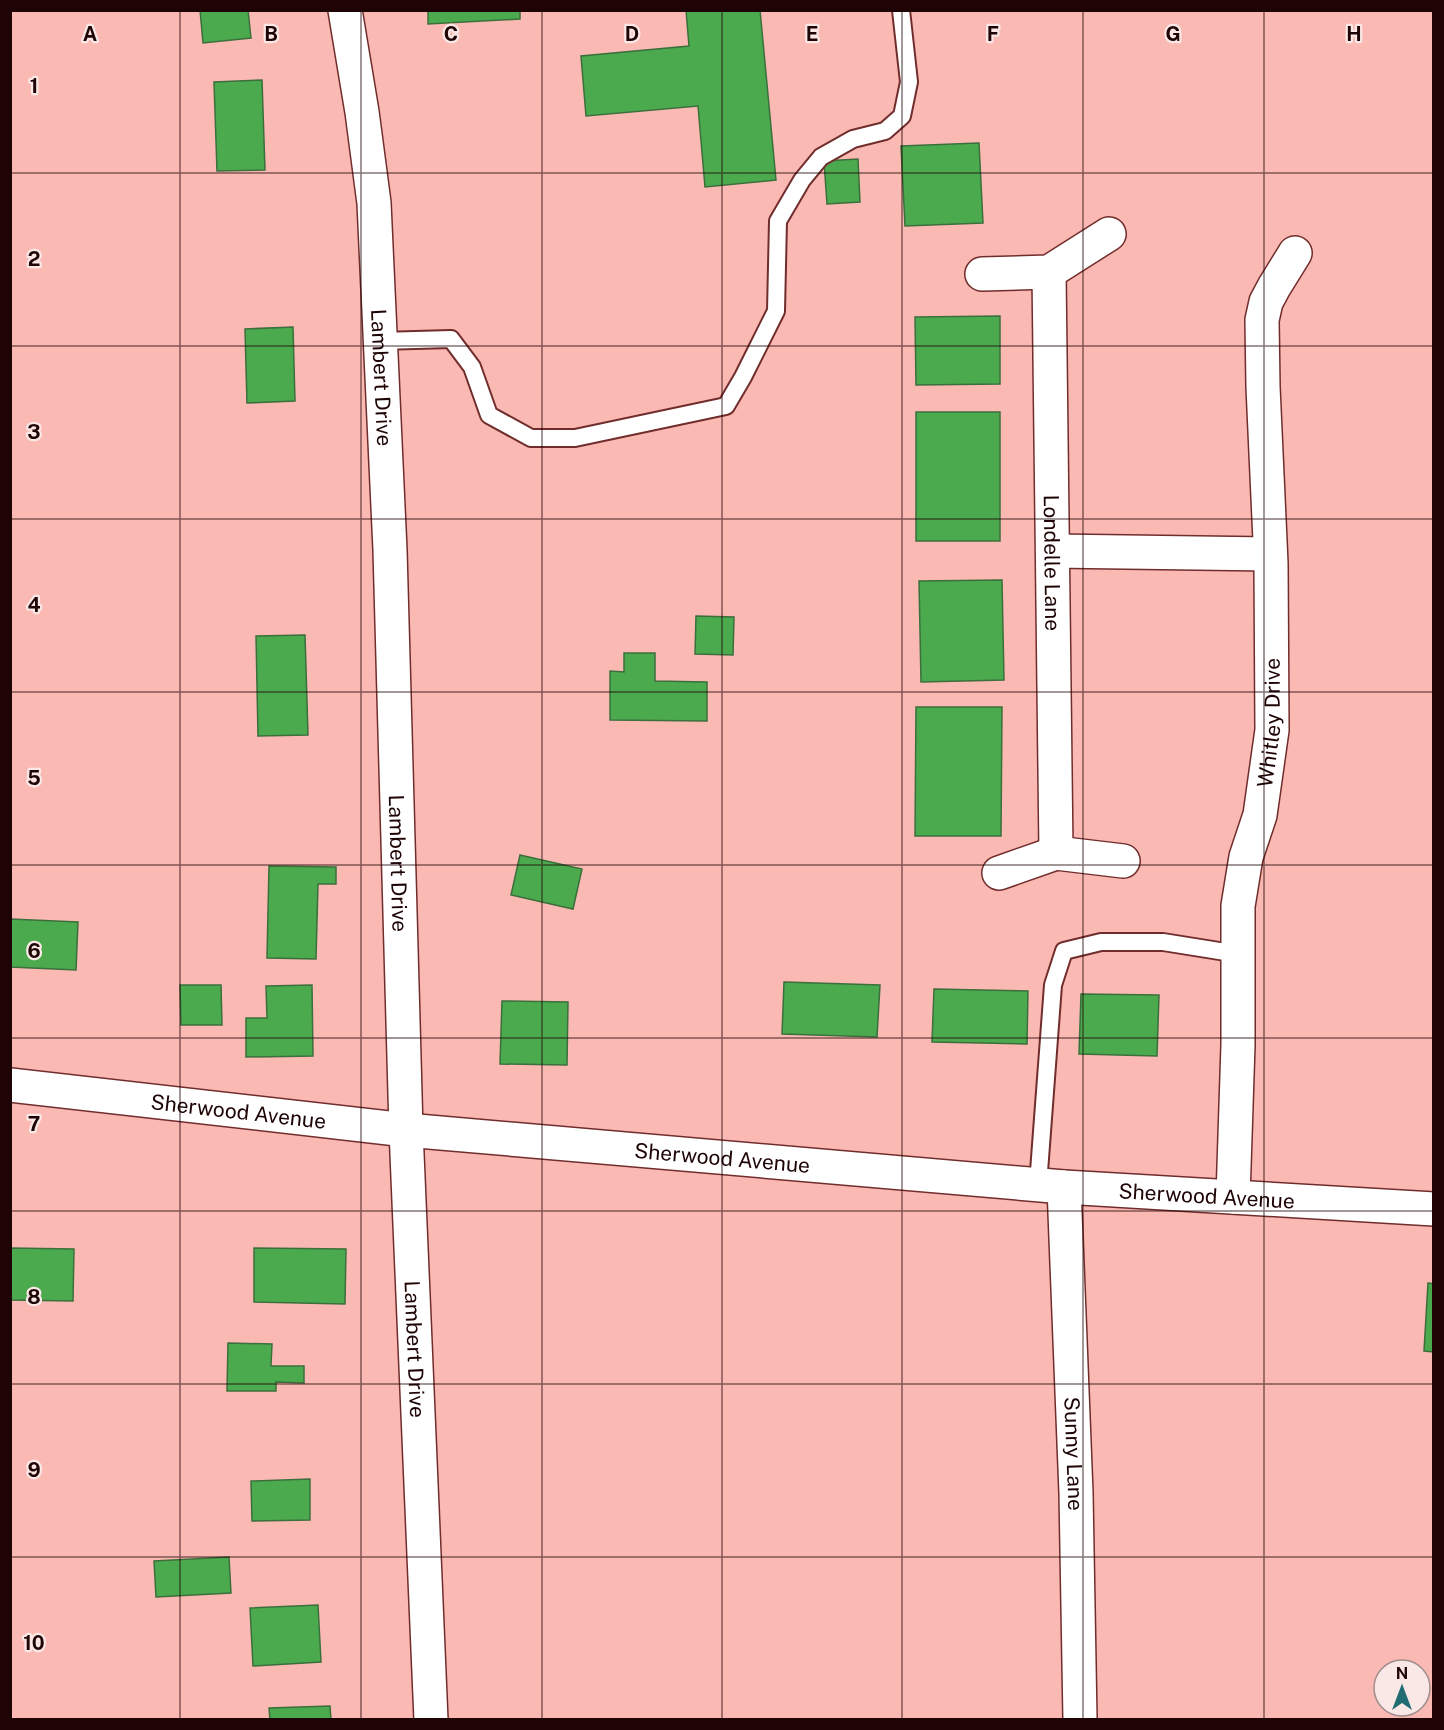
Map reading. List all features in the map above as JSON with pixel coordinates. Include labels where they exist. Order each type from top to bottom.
[{"type":"street","name":"Lambert Drive","points":[[345,10],[374,202],[390,550],[406,1130],[431,1719]]},
{"type":"street","points":[[982,274],[1049,272],[1109,234]]},
{"type":"street","name":"Whitley Drive","points":[[1233,1197],[1238,1046],[1238,906],[1246,857],[1260,815],[1272,730],[1270,554],[1262,320],[1266,302],[1295,253]]},
{"type":"street","name":"Londelle Lane","points":[[1049,272],[1056,853]]},
{"type":"street","points":[[1053,551],[1270,554]]},
{"type":"street","points":[[999,873],[1056,853],[1123,861]]},
{"type":"street","name":"Sherwood Avenue","points":[[10,1085],[406,1130],[1051,1186],[1434,1209]]},
{"type":"street","name":"Sunny Lane","points":[[1051,1186],[1076,1493],[1080,1719]]},
{"type":"lane","points":[[380,341],[451,339],[472,367],[489,415],[531,438],[575,438],[726,406],[776,311],[778,221],[796,190],[821,157],[853,139],[885,131],[903,116],[909,82],[901,10]]},
{"type":"lane","points":[[1051,1186],[1053,986],[1064,951],[1101,942],[1163,942],[1238,954]]},
{"type":"building","points":[[200,10],[248,10],[251,38],[203,43]]},
{"type":"building","points":[[428,10],[520,10],[520,19],[428,24]]},
{"type":"building","points":[[686,10],[760,10],[776,180],[705,187],[698,106],[586,116],[581,56],[689,46]]},
{"type":"building","points":[[262,80],[265,170],[217,171],[214,82]]},
{"type":"building","points":[[979,143],[983,223],[905,226],[901,146]]},
{"type":"building","points":[[858,159],[860,202],[827,204],[824,161]]},
{"type":"building","points":[[1000,316],[1000,384],[916,385],[915,317]]},
{"type":"building","points":[[293,327],[295,401],[247,403],[245,329]]},
{"type":"building","points":[[916,412],[1000,412],[1000,541],[916,541]]},
{"type":"building","points":[[1002,580],[1004,680],[921,682],[919,581]]},
{"type":"building","points":[[696,616],[734,617],[733,655],[695,654]]},
{"type":"building","points":[[305,635],[308,735],[258,736],[256,636]]},
{"type":"building","points":[[624,653],[655,653],[655,681],[707,682],[707,721],[610,720],[610,671],[624,672]]},
{"type":"building","points":[[916,707],[1002,707],[1001,836],[915,836]]},
{"type":"building","points":[[520,855],[582,869],[573,909],[511,895]]},
{"type":"building","points":[[269,866],[336,867],[336,884],[318,884],[316,959],[267,958]]},
{"type":"building","points":[[10,919],[78,922],[76,970],[10,967]]},
{"type":"building","points":[[784,982],[880,985],[877,1037],[782,1034]]},
{"type":"building","points":[[180,985],[221,985],[222,1025],[181,1025]]},
{"type":"building","points":[[312,985],[313,1056],[246,1057],[246,1018],[267,1018],[266,986]]},
{"type":"building","points":[[934,989],[1028,991],[1027,1044],[932,1042]]},
{"type":"building","points":[[1081,994],[1159,995],[1157,1056],[1079,1054]]},
{"type":"building","points":[[502,1001],[568,1002],[567,1065],[500,1064]]},
{"type":"building","points":[[10,1248],[74,1249],[73,1301],[10,1300]]},
{"type":"building","points":[[254,1248],[346,1249],[345,1304],[254,1302]]},
{"type":"building","points":[[1428,1283],[1434,1284],[1434,1352],[1424,1351]]},
{"type":"building","points":[[228,1343],[272,1344],[271,1366],[304,1366],[304,1383],[276,1382],[276,1391],[227,1391]]},
{"type":"building","points":[[310,1479],[310,1520],[252,1521],[251,1481]]},
{"type":"building","points":[[229,1557],[231,1593],[156,1597],[154,1561]]},
{"type":"building","points":[[318,1605],[321,1662],[253,1666],[250,1608]]},
{"type":"building","points":[[330,1706],[331,1720],[270,1720],[269,1708]]}]
